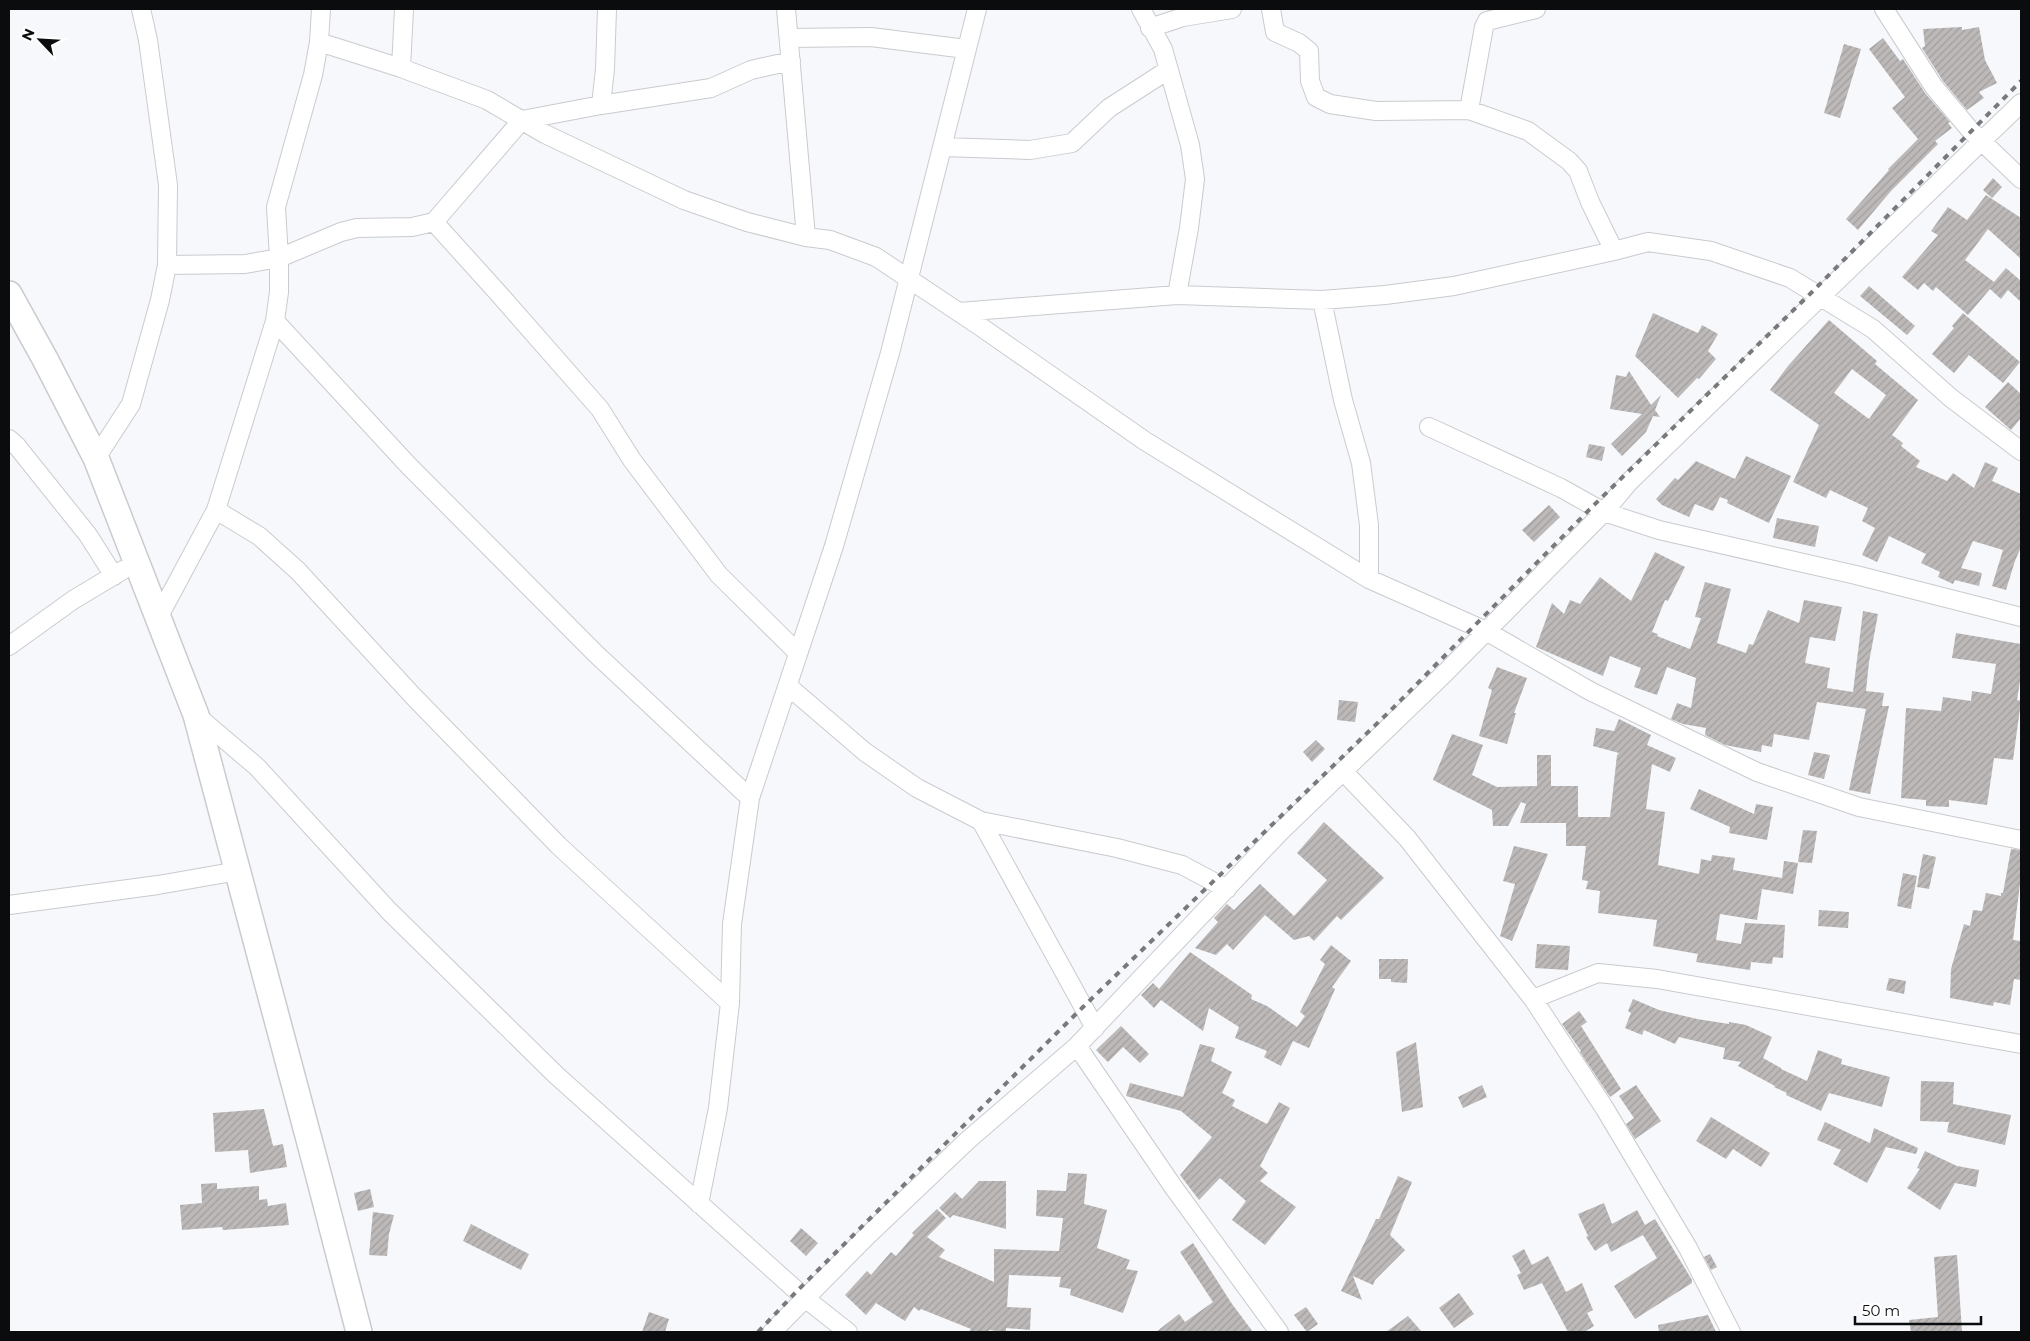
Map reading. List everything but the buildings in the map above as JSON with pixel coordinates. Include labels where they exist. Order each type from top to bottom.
[{"type":"street","points":[[96,458],[131,404],[160,300],[167,264],[168,185],[148,40],[141,9]]},
{"type":"street","points":[[158,618],[216,510],[274,321],[278,292],[279,258],[276,206],[313,76],[319,42],[321,9]]},
{"type":"street","points":[[401,68],[404,9]]},
{"type":"street","points":[[601,105],[605,69],[607,9]]},
{"type":"street","points":[[786,9],[806,237]]},
{"type":"street","points":[[699,1204],[718,1108],[730,1004],[732,924],[750,798],[834,546],[910,278],[977,9]]},
{"type":"street","points":[[1141,9],[1163,49],[1190,145],[1195,179],[1189,228],[1177,295]]},
{"type":"street","points":[[1150,28],[1183,17],[1232,9]]},
{"type":"street","points":[[1270,9],[1275,32],[1299,43],[1309,51],[1310,81],[1316,97],[1330,104],[1376,111],[1468,110],[1528,131],[1569,161],[1578,171],[1590,202],[1614,251]]},
{"type":"street","points":[[1468,110],[1484,27],[1488,21],[1536,9]]},
{"type":"street","points":[[1884,9],[1934,87],[1971,131],[2021,180]]},
{"type":"street","points":[[789,38],[871,37],[966,49]]},
{"type":"street","points":[[319,42],[401,68],[487,100],[545,134],[684,200],[747,222],[806,237],[830,240],[876,257],[910,278],[1145,441],[1369,579],[1486,631],[1590,691],[1758,772],[1859,807],[2021,840]]},
{"type":"street","points":[[167,264],[245,264],[279,258],[340,232],[357,228],[412,227],[434,222],[522,120],[601,105],[711,88],[751,70],[791,61]]},
{"type":"street","points":[[943,147],[1030,150],[1072,143],[1110,108],[1168,70]]},
{"type":"street","points":[[772,1332],[865,1238],[968,1140],[1077,1046],[1280,832],[1445,673],[1604,512],[1629,482],[1984,142],[2021,103]]},
{"type":"street","points":[[434,222],[500,294],[600,409],[632,460],[719,575],[798,653]]},
{"type":"street","points":[[959,312],[1177,295],[1322,300],[1385,295],[1454,286],[1648,242],[1711,251],[1790,278],[1873,329],[1951,398],[2021,451]]},
{"type":"street","points":[[9,294],[46,359],[96,458],[196,715],[359,1332]]},
{"type":"street","points":[[1322,300],[1343,400],[1361,463],[1369,525],[1369,579]]},
{"type":"street","points":[[274,321],[408,465],[554,612],[596,654],[750,798]]},
{"type":"street","points":[[1429,427],[1560,488],[1604,512],[1659,530],[1856,575],[2021,617]]},
{"type":"street","points":[[9,439],[16,445],[88,535],[114,576]]},
{"type":"street","points":[[216,510],[259,536],[298,571],[413,696],[559,846],[730,1004]]},
{"type":"street","points":[[9,646],[73,600],[136,562]]},
{"type":"street","points":[[788,686],[865,752],[917,788],[981,821],[1117,848],[1182,865],[1227,889]]},
{"type":"street","points":[[196,715],[257,767],[389,911],[556,1075],[806,1299],[848,1332]]},
{"type":"street","points":[[1343,772],[1408,838],[1533,999],[1620,1133],[1688,1248],[1731,1332]]},
{"type":"street","points":[[981,821],[1095,1028]]},
{"type":"street","points":[[9,905],[158,885],[238,871]]},
{"type":"street","points":[[1533,999],[1598,972],[1657,979],[2021,1044]]},
{"type":"street","points":[[1077,1046],[1174,1188],[1279,1332]]},
{"type":"railway","points":[[758,1332],[1083,1007],[1391,710],[1593,506],[1812,292],[2021,81]]}]
